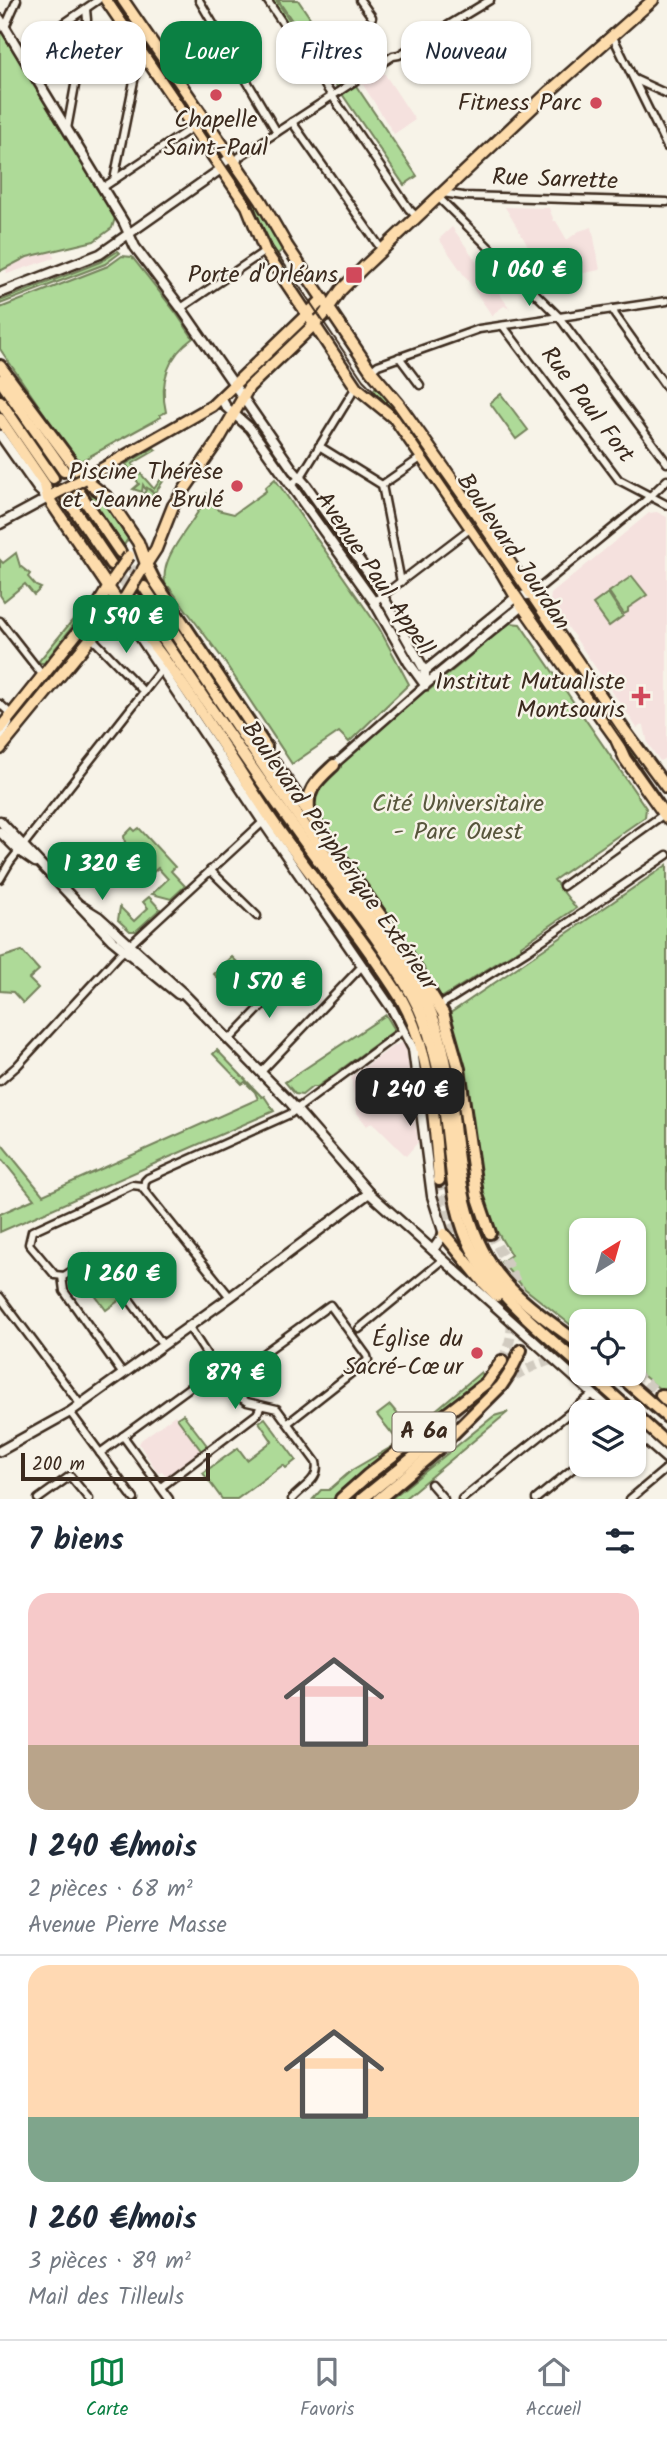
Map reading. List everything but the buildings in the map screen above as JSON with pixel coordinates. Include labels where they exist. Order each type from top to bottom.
[{"type":"highway","points":[[0,366],[84,479]]},
{"type":"highway","points":[[0,380],[64,471]]},
{"type":"highway","points":[[0,401],[53,478]]},
{"type":"highway","points":[[0,419],[52,496]]},
{"type":"highway","points":[[79,492],[124,554]]},
{"type":"highway","points":[[67,499],[111,564]]},
{"type":"highway","points":[[143,568],[262,737],[273,762]]},
{"type":"highway","points":[[144,587],[308,830],[382,933],[427,1004],[438,1031],[442,1051],[464,1202],[478,1242],[496,1272],[509,1287],[569,1336]]},
{"type":"highway","points":[[127,599],[151,642],[226,748],[268,814],[396,990],[413,1021],[422,1046],[439,1180]]},
{"type":"highway","name":"Boulevard Périphérique Extérieur","points":[[127,599],[376,939],[411,994],[434,1050],[453,1189],[469,1243],[489,1276],[569,1355]]},
{"type":"highway","points":[[221,700],[273,762],[413,964],[443,1013],[463,1088],[477,1195],[490,1233]]},
{"type":"highway","points":[[310,817],[309,793],[334,765]]},
{"type":"highway","points":[[253,769],[268,800],[329,898]]},
{"type":"highway","points":[[444,1234],[484,1283],[532,1329],[542,1331]]},
{"type":"highway","name":"A 6a","points":[[379,1499],[437,1450],[501,1386],[521,1350]]},
{"type":"highway","name":"A 6a","points":[[341,1499],[486,1383],[502,1361]]},
{"type":"highway","points":[[603,1386],[618,1400]]},
{"type":"highway","points":[[632,1386],[667,1416]]},
{"type":"highway","points":[[646,1425],[667,1444]]},
{"type":"highway","points":[[362,1499],[447,1430]]},
{"type":"main road","name":"Boulevard Jourdan","points":[[106,0],[120,21]]},
{"type":"main road","name":"Boulevard Jourdan","points":[[123,0],[234,161],[329,309],[398,403],[667,788]]},
{"type":"main road","points":[[127,599],[108,588],[52,496],[206,410],[222,398],[311,320],[329,309],[341,290],[382,250],[653,0]]},
{"type":"main road","name":"Boulevard Jourdan","points":[[146,58],[249,210],[265,251],[356,387],[395,419],[615,737],[625,759],[665,816]]},
{"type":"main road","points":[[0,749],[90,636],[127,599],[156,549],[173,506],[249,387],[311,320],[323,299]]},
{"type":"main road","points":[[84,479],[108,498],[138,542],[143,568]]},
{"type":"main road","points":[[0,729],[93,613],[114,579],[124,554],[138,542]]},
{"type":"street","points":[[5,27],[18,0]]},
{"type":"street","points":[[68,21],[98,0]]},
{"type":"street","points":[[199,0],[277,132]]},
{"type":"street","points":[[267,0],[417,217]]},
{"type":"street","points":[[360,0],[372,17]]},
{"type":"street","points":[[0,293],[100,254],[221,169],[228,174],[235,169],[234,161],[239,157],[331,94],[490,0]]},
{"type":"street","points":[[67,130],[87,20],[86,9]]},
{"type":"street","name":"Avenue Paul Appell","points":[[0,19],[21,53]]},
{"type":"street","points":[[612,36],[667,147]]},
{"type":"street","points":[[634,79],[667,94]]},
{"type":"street","name":"Avenue Paul Appell","points":[[40,84],[135,247],[383,595],[425,671],[425,685]]},
{"type":"street","points":[[114,180],[134,84]]},
{"type":"street","points":[[292,122],[382,250]]},
{"type":"street","points":[[102,188],[192,127]]},
{"type":"street","points":[[440,195],[559,317],[667,463]]},
{"type":"street","name":"Rue Sarrette","points":[[440,195],[667,202]]},
{"type":"street","points":[[181,308],[265,251]]},
{"type":"street","points":[[372,370],[378,365],[479,329],[667,301]]},
{"type":"street","points":[[613,309],[667,387]]},
{"type":"street","name":"Rue Paul Fort","points":[[503,326],[618,479],[667,505]]},
{"type":"street","points":[[399,357],[420,385]]},
{"type":"street","points":[[290,485],[300,478],[356,387]]},
{"type":"street","name":"Avenue Paul Appell","points":[[222,398],[226,408],[250,428],[374,602],[409,663],[425,685]]},
{"type":"street","points":[[0,435],[38,489],[52,496]]},
{"type":"street","points":[[319,446],[382,485],[401,582]]},
{"type":"street","points":[[382,485],[422,457]]},
{"type":"street","points":[[425,671],[532,594],[667,480]]},
{"type":"street","points":[[0,524],[52,496]]},
{"type":"street","points":[[374,602],[471,528]]},
{"type":"street","points":[[127,599],[161,670],[392,1009],[413,1049],[432,1196],[444,1234],[433,1250]]},
{"type":"street","points":[[334,765],[519,601]]},
{"type":"street","points":[[0,621],[44,677]]},
{"type":"street","points":[[90,636],[144,692]]},
{"type":"street","points":[[0,879],[161,670]]},
{"type":"street","points":[[0,704],[12,715],[0,736]]},
{"type":"street","points":[[563,886],[665,816]]},
{"type":"street","points":[[0,821],[22,848]]},
{"type":"street","points":[[0,1081],[127,948],[263,822]]},
{"type":"street","points":[[0,832],[22,848],[78,904],[195,1006],[296,1109],[369,1193],[600,1400]]},
{"type":"street","points":[[444,1003],[667,855]]},
{"type":"street","points":[[210,870],[257,916]]},
{"type":"street","points":[[261,1072],[362,966]]},
{"type":"street","points":[[229,1040],[285,982]]},
{"type":"street","points":[[144,1189],[148,1178],[281,1119],[398,1034]]},
{"type":"street","points":[[122,1373],[64,1291],[60,1276],[52,1272],[31,1246],[31,1232],[132,1185],[144,1189],[230,1297]]},
{"type":"street","points":[[0,1451],[70,1412],[369,1193]]},
{"type":"street","points":[[60,1276],[88,1260],[95,1259],[102,1263],[163,1345]]},
{"type":"street","points":[[359,1329],[443,1260]]},
{"type":"street","points":[[0,1297],[80,1404]]},
{"type":"street","points":[[224,1382],[330,1305],[368,1360],[288,1423]]},
{"type":"street","points":[[189,1327],[224,1382],[241,1399],[277,1409],[316,1462],[316,1475],[292,1499]]},
{"type":"street","points":[[100,1453],[216,1368]]},
{"type":"street","points":[[462,1499],[593,1394]]},
{"type":"street","points":[[160,1487],[257,1414],[261,1406]]},
{"type":"street","points":[[70,1412],[134,1499]]},
{"type":"street","points":[[123,1436],[169,1499]]},
{"type":"street","points":[[646,1441],[667,1459]]},
{"type":"street","points":[[630,1499],[667,1468]]},
{"type":"street","points":[[536,1499],[569,1472]]},
{"type":"street","points":[[38,1499],[71,1476],[89,1499]]},
{"type":"street","points":[[431,1484],[444,1499]]},
{"type":"shaded area","points":[[387,78],[415,120],[394,134],[363,84],[387,84]]},
{"type":"shaded area","points":[[505,207],[549,208],[567,240],[579,231],[592,227],[600,270],[548,280]]},
{"type":"shaded area","points":[[452,227],[510,309],[504,306],[494,313],[493,317],[439,239]]},
{"type":"shaded area","points":[[53,251],[54,258],[7,274],[6,268],[27,257]]},
{"type":"shaded area","points":[[657,512],[667,517],[667,757],[660,761],[648,744],[644,726],[637,728],[550,601],[551,594],[649,513]]},
{"type":"shaded area","points":[[403,1042],[406,1047],[418,1142],[406,1156],[372,1122],[367,1126],[357,1113],[351,1077]]},
{"type":"shaded area","points":[[183,1414],[209,1448],[168,1478],[162,1471],[158,1473],[139,1444],[175,1415],[177,1418]]},
{"type":"green space","points":[[109,0],[120,0],[134,21],[123,21]]},
{"type":"green space","points":[[271,0],[276,0],[290,21],[285,21]]},
{"type":"green space","points":[[278,0],[298,0],[312,21],[292,21]]},
{"type":"green space","points":[[0,29],[21,64],[21,84],[33,84],[115,218],[112,228],[94,241],[27,257],[0,271]]},
{"type":"green space","points":[[146,38],[157,54],[150,60],[146,54]]},
{"type":"green space","points":[[167,84],[177,84],[220,147],[213,152]]},
{"type":"green space","points":[[335,84],[355,84],[417,176],[404,185]]},
{"type":"green space","points":[[244,181],[285,248],[276,255],[301,293],[299,295],[270,251],[236,186]]},
{"type":"green space","points":[[118,251],[120,253],[105,264],[0,304],[0,301],[100,262]]},
{"type":"green space","points":[[122,256],[132,257],[193,338],[177,353],[168,370],[164,390],[166,412],[81,461],[74,457],[0,349],[0,308],[108,266]]},
{"type":"green space","points":[[377,385],[393,401],[467,507],[462,511],[400,421],[370,395]]},
{"type":"green space","points":[[501,394],[528,430],[516,439],[490,403]]},
{"type":"green space","points":[[154,448],[156,450],[132,464],[154,489],[170,466],[172,468],[155,493],[146,487],[154,494],[151,497],[144,493],[146,490],[143,485],[142,492],[133,489],[139,484],[126,464]]},
{"type":"green space","points":[[275,479],[379,628],[409,684],[349,742],[339,732],[292,764],[222,658],[169,587],[166,587],[165,575],[172,551],[207,494],[218,510],[234,514],[266,491],[265,488]]},
{"type":"green space","points":[[88,494],[102,498],[129,537],[123,547]]},
{"type":"green space","points":[[16,553],[20,566],[30,574],[28,577],[36,586],[41,588],[34,595],[25,584],[4,601],[0,595],[0,560],[3,563]]},
{"type":"green space","points":[[632,576],[647,595],[624,614],[609,592]]},
{"type":"green space","points":[[608,593],[623,616],[609,626],[593,604]]},
{"type":"green space","points":[[85,605],[85,610],[44,663],[40,663],[39,661]]},
{"type":"green space","points":[[542,614],[641,754],[630,762],[536,618]]},
{"type":"green space","name":"Cité Universitaire - Parc Ouest","points":[[510,623],[520,624],[646,808],[645,817],[554,880],[576,908],[521,948],[441,998],[317,815],[314,798],[321,786],[319,783],[423,690],[428,691]]},
{"type":"green space","points":[[132,828],[135,831],[139,828],[175,867],[171,871],[185,886],[171,899],[152,894],[168,879],[158,868],[151,874],[125,843],[124,836]]},
{"type":"green space","points":[[667,865],[667,1395],[646,1378],[646,1309],[569,1309],[569,1324],[524,1288],[501,1262],[511,1255],[492,1223],[483,1196],[465,1067],[449,1014]]},
{"type":"green space","points":[[149,897],[160,909],[136,931],[130,931],[118,920],[120,907],[134,921],[148,908],[143,902]]},
{"type":"green space","points":[[22,951],[39,970],[29,979],[38,988],[23,1003],[13,992],[0,991],[0,958]]},
{"type":"green space","points":[[232,957],[252,977],[248,981],[251,985],[239,1000],[214,974]]},
{"type":"green space","points":[[274,970],[279,976],[278,986],[265,999],[255,989]]},
{"type":"green space","points":[[386,1015],[395,1030],[317,1087],[312,1087],[302,1095],[295,1094],[285,1082]]},
{"type":"green space","points":[[217,1050],[262,1097],[264,1096],[274,1111],[0,1232],[0,1214],[34,1199],[0,1157],[0,1142],[43,1195],[258,1099],[245,1082],[242,1084],[213,1054]]},
{"type":"green space","points":[[94,1262],[121,1299],[106,1310],[77,1271]]},
{"type":"green space","points":[[481,1372],[483,1375],[476,1387],[361,1475],[334,1499],[313,1499],[321,1490],[329,1490],[352,1470],[393,1446]]},
{"type":"green space","points":[[390,1405],[407,1425],[394,1436],[377,1415]]},
{"type":"green space","points":[[508,1412],[404,1499],[391,1499],[494,1416]]},
{"type":"green space","points":[[183,1414],[209,1448],[203,1453],[177,1418]]},
{"type":"green space","points":[[265,1418],[296,1460],[286,1468],[283,1465],[237,1499],[222,1499],[203,1473],[238,1448],[247,1460],[272,1441],[259,1422]]},
{"type":"tunnel","points":[[122,555],[142,585]]},
{"type":"tunnel","points":[[113,566],[134,596]]},
{"type":"tunnel","points":[[439,1180],[453,1225],[477,1266]]},
{"type":"tunnel","points":[[490,1233],[513,1275],[523,1304],[526,1319],[521,1350]]},
{"type":"tunnel","points":[[500,1295],[509,1312],[512,1327],[502,1361]]},
{"type":"tunnel","points":[[502,1384],[540,1364],[569,1357]]},
{"type":"tunnel","points":[[646,1383],[661,1395]]},
{"type":"tunnel","points":[[447,1430],[476,1405]]},
{"type":"tram line","points":[[113,0],[249,200],[272,246],[363,380],[399,416],[667,806]]},
{"type":"place","name":"Chapelle Saint-Paul","points":[[216,95]]},
{"type":"place","name":"Fitness Parc","points":[[596,103]]},
{"type":"place","name":"Porte d'Orléans","points":[[354,275]]},
{"type":"place","name":"Piscine Thérèse et Jeanne Brulé","points":[[237,486]]},
{"type":"place","name":"Institut Mutualiste Montsouris","points":[[641,696]]},
{"type":"place","name":"Église du Sacré-Cœur","points":[[477,1353]]}]
